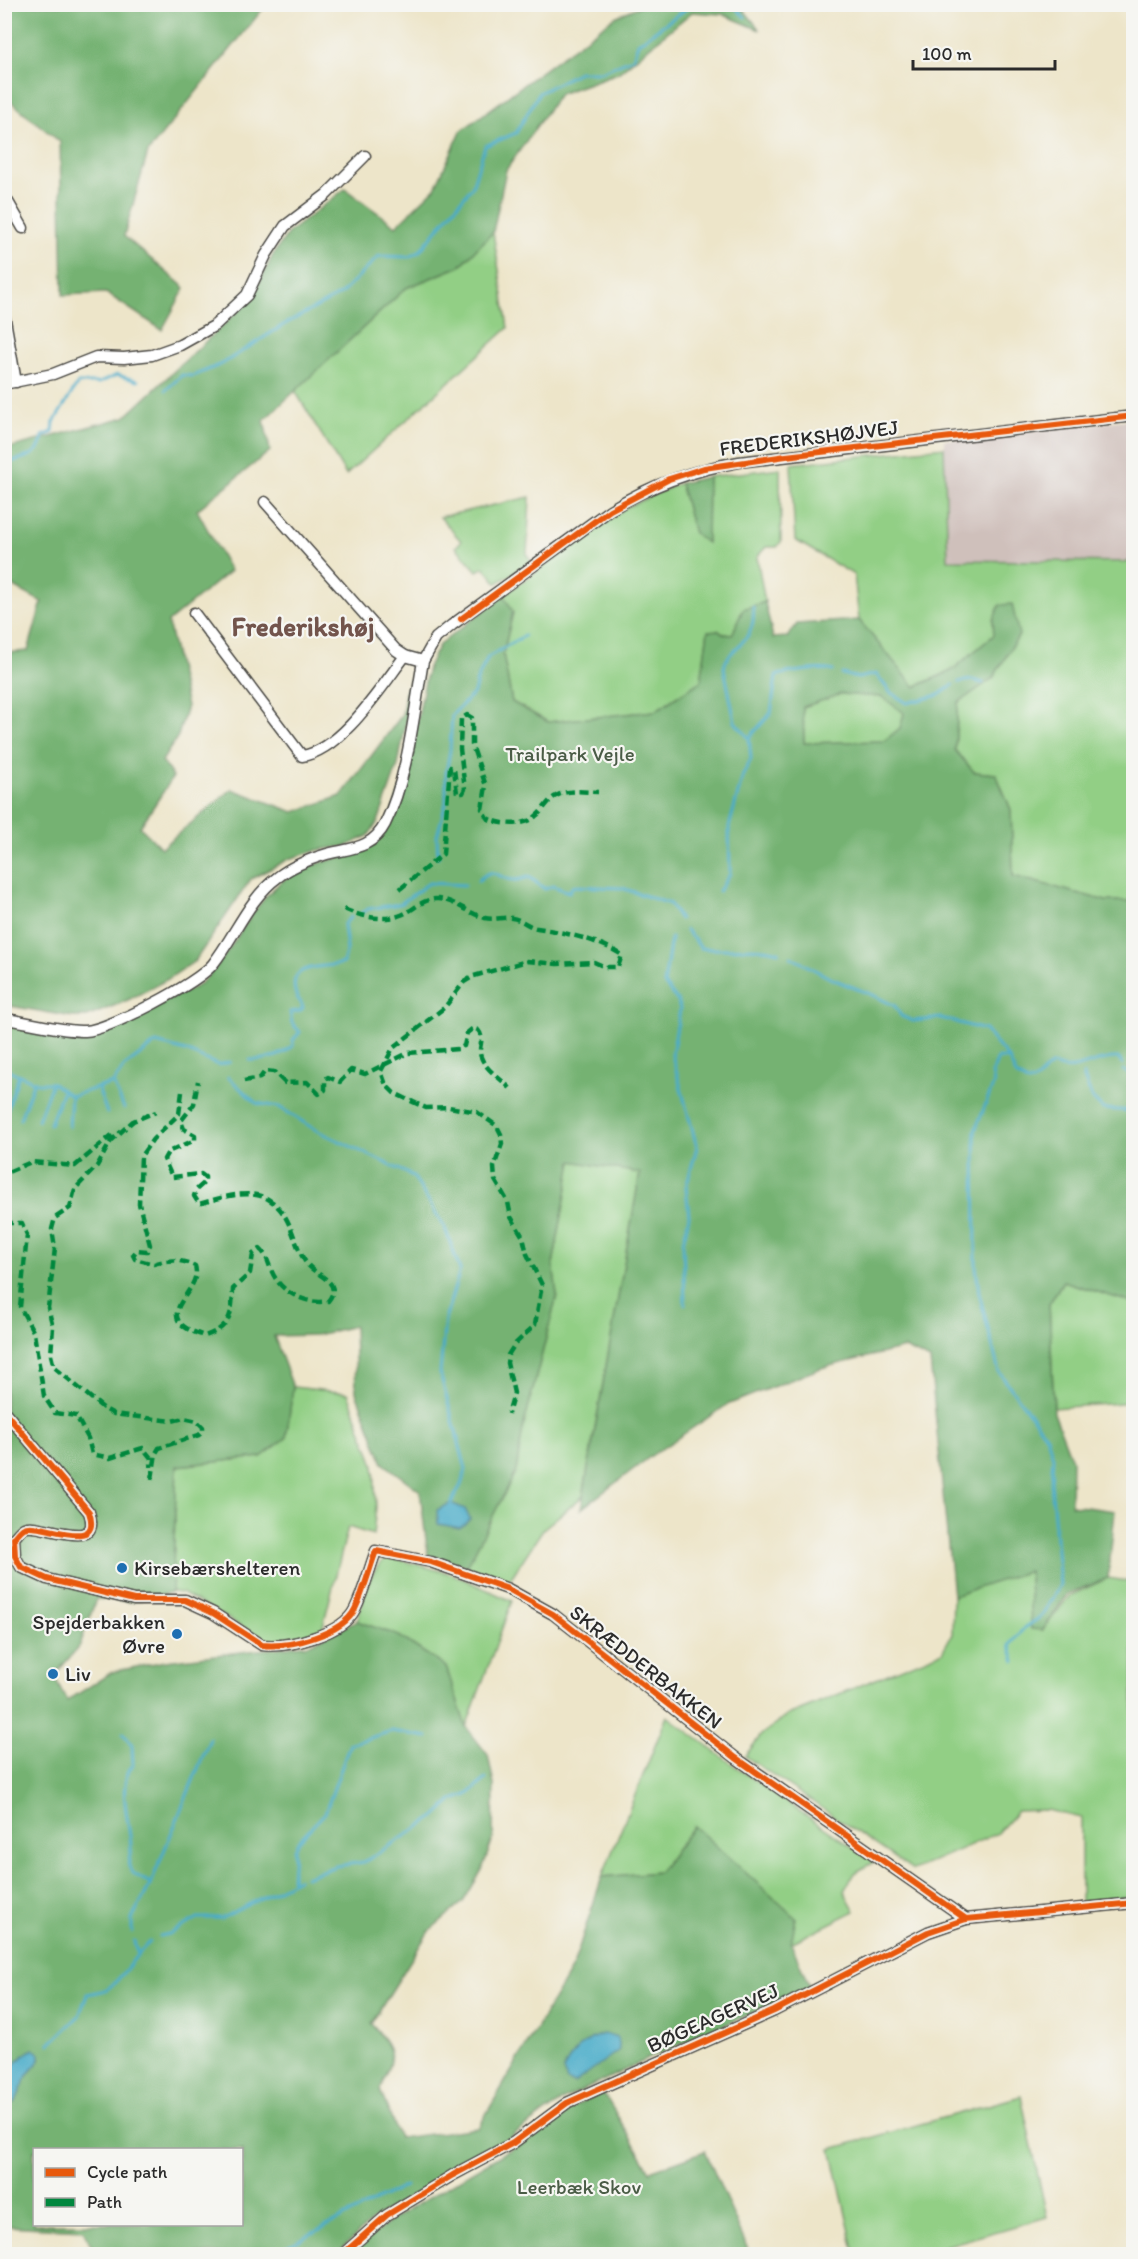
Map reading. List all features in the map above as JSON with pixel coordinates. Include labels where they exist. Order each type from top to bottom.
[{"type":"street","points":[[4,314],[10,382],[54,374],[96,357],[153,355],[180,345],[214,326],[247,295],[274,240],[285,226],[326,195],[365,156]]},
{"type":"street","points":[[4,195],[23,228]]},
{"type":"street","name":"FREDERIKSHØJVEJ","points":[[4,1019],[69,1030],[88,1031],[107,1025],[198,979],[212,965],[258,896],[277,877],[302,863],[327,854],[354,850],[375,838],[385,824],[400,778],[423,661],[436,638],[610,510],[669,479],[704,468],[763,459],[1134,416]]},
{"type":"street","points":[[265,502],[392,645],[405,656],[423,661]]},
{"type":"street","points":[[195,614],[302,756],[325,747],[343,733],[405,656]]},
{"type":"street","name":"SKRÆDDERBAKKEN","points":[[4,1411],[89,1512],[91,1519],[91,1526],[87,1530],[71,1536],[36,1526],[24,1527],[14,1538],[15,1556],[21,1567],[47,1579],[134,1600],[185,1600],[213,1613],[262,1645],[272,1646],[304,1641],[344,1623],[355,1610],[376,1551],[431,1562],[508,1589],[553,1614],[736,1758],[966,1919]]},
{"type":"street","name":"BØGEAGERVEJ","points":[[343,2254],[387,2215],[453,2175],[513,2143],[567,2103],[774,2011],[928,1932],[966,1919],[1134,1903]]},
{"type":"shaded area","points":[[1133,419],[1133,562],[948,560],[944,440]]},
{"type":"green space","points":[[4,5],[266,5],[148,152],[124,236],[185,288],[162,330],[106,293],[63,295],[60,142],[5,97]]},
{"type":"green space","points":[[642,5],[740,5],[760,30],[722,14],[692,12],[618,73],[559,94],[506,170],[493,232],[460,266],[406,288],[264,420],[270,451],[197,510],[230,571],[168,622],[187,706],[178,736],[162,761],[173,777],[140,827],[161,848],[232,789],[294,812],[341,796],[402,715],[405,693],[412,677],[414,679],[398,765],[378,822],[368,836],[347,846],[318,850],[289,859],[251,879],[195,961],[168,979],[128,1000],[87,1017],[73,1017],[5,1005],[5,653],[28,651],[42,602],[5,582],[5,449],[125,417],[252,298],[273,255],[288,233],[345,189],[396,226],[435,188],[461,131],[615,17]]},
{"type":"green space","points":[[493,232],[508,328],[346,475],[295,391],[406,288],[460,266]]},
{"type":"green space","points":[[944,447],[948,560],[1133,562],[1133,901],[1106,901],[1013,876],[1011,810],[996,774],[974,772],[955,750],[958,703],[993,678],[1019,635],[993,620],[994,635],[951,671],[914,687],[859,620],[854,575],[795,540],[791,464]]},
{"type":"green space","points":[[780,468],[781,542],[777,547],[766,547],[757,557],[765,602],[743,609],[732,635],[708,631],[701,681],[655,711],[548,722],[512,702],[503,654],[513,612],[504,595],[625,508],[680,483],[694,533],[707,542],[708,477]]},
{"type":"green space","points":[[708,477],[707,543],[694,533],[680,483]]},
{"type":"green space","points":[[530,497],[527,555],[532,562],[497,583],[484,567],[477,571],[456,547],[461,541],[440,517]]},
{"type":"green space","name":"Trailpark Vejle","points":[[504,595],[513,612],[503,654],[512,702],[548,722],[655,711],[701,681],[708,631],[718,630],[723,634],[732,635],[743,609],[765,602],[773,638],[788,637],[797,624],[859,620],[915,687],[951,671],[994,635],[993,620],[1000,605],[1012,604],[1019,635],[993,678],[958,703],[955,750],[974,772],[996,774],[1011,810],[1013,876],[1106,901],[1133,901],[1133,1303],[1063,1281],[1049,1304],[1054,1413],[1072,1460],[1071,1505],[1115,1511],[1108,1578],[1067,1594],[1043,1630],[1031,1629],[1029,1571],[953,1596],[930,1360],[905,1348],[821,1368],[727,1405],[651,1456],[581,1509],[640,1173],[572,1161],[553,1264],[557,1295],[523,1428],[516,1471],[467,1566],[428,1556],[420,1491],[383,1463],[356,1392],[354,1326],[317,1335],[274,1336],[293,1387],[286,1438],[261,1457],[177,1466],[172,1592],[133,1602],[96,1599],[80,1645],[54,1676],[67,1701],[112,1672],[165,1661],[310,1644],[357,1621],[399,1636],[446,1667],[466,1727],[488,1755],[494,1785],[493,1838],[482,1870],[463,1902],[429,1931],[371,2024],[389,2048],[390,2061],[380,2090],[399,2138],[478,2128],[573,1966],[602,1877],[659,1872],[694,1826],[796,1918],[791,1943],[810,1988],[656,2055],[565,2099],[508,2139],[376,2217],[336,2254],[96,2254],[83,2230],[5,2226],[5,2101],[15,2103],[28,2074],[40,2060],[14,2064],[5,2078],[5,1025],[87,1035],[196,987],[210,974],[252,914],[276,886],[302,869],[366,849],[376,843],[383,836],[407,771],[428,667],[439,645]],"holes":[[[841,694],[882,697],[904,713],[900,728],[884,741],[804,743],[803,707]]]},
{"type":"green space","points":[[841,694],[882,697],[905,713],[900,729],[884,741],[804,743],[803,707]]},
{"type":"green space","points":[[572,1161],[640,1173],[583,1496],[543,1529],[507,1584],[467,1566],[516,1471],[523,1428],[557,1295],[553,1264]]},
{"type":"green space","points":[[1063,1281],[1133,1303],[1133,1402],[1054,1408],[1049,1304]]},
{"type":"green space","points":[[293,1387],[348,1393],[374,1465],[376,1507],[373,1535],[348,1527],[322,1630],[300,1638],[270,1642],[182,1593],[172,1592],[177,1466],[261,1457],[286,1438]]},
{"type":"green space","points":[[389,1557],[452,1574],[512,1601],[466,1727],[446,1667],[399,1636],[357,1621],[371,1576],[376,1568]]},
{"type":"green space","points":[[1029,1570],[1031,1628],[1043,1630],[1069,1596],[1108,1578],[1133,1582],[1133,1896],[1081,1903],[1081,1818],[1047,1810],[1017,1811],[998,1833],[913,1870],[745,1756],[762,1734],[788,1715],[942,1652],[952,1634],[953,1596]]},
{"type":"green space","points":[[667,1716],[740,1770],[874,1862],[854,1873],[844,1891],[855,1911],[791,1943],[694,1826],[659,1872],[602,1877]]},
{"type":"green space","name":"Leerbæk Skov","points":[[603,2092],[650,2171],[705,2151],[750,2254],[350,2254],[394,2218],[523,2142],[569,2109]]},
{"type":"green space","points":[[1021,2096],[1047,2217],[917,2254],[855,2254],[831,2149]]},
{"type":"water","points":[[451,1503],[465,1509],[470,1519],[460,1528],[438,1524],[437,1510]]},
{"type":"water","points":[[604,2034],[617,2038],[619,2050],[574,2083],[567,2081],[563,2071],[574,2053],[591,2039]]},
{"type":"water","points":[[33,2049],[40,2054],[40,2060],[28,2074],[15,2103],[5,2101],[7,2076],[10,2070]]},
{"type":"waterway","points":[[166,390],[182,375],[193,376],[222,364],[285,324],[341,294],[379,256],[409,257],[419,252],[472,187],[485,146],[516,133],[539,93],[579,72],[601,72],[633,58],[638,43],[693,4]]},
{"type":"waterway","points":[[732,4],[745,17]]},
{"type":"waterway","points":[[4,482],[11,473],[10,462],[32,454],[39,447],[43,436],[53,432],[54,422],[78,383],[99,383],[117,375],[138,381]]},
{"type":"waterway","points":[[749,738],[735,722],[724,668],[730,655],[747,637],[751,629],[753,607]]},
{"type":"waterway","points":[[438,857],[437,836],[446,803],[446,773],[452,715],[474,693],[477,680],[488,657],[524,636]]},
{"type":"waterway","points":[[719,891],[730,874],[729,827],[743,775],[751,759],[749,738],[771,713],[776,676],[804,671],[833,671]]},
{"type":"waterway","points":[[842,674],[858,678],[876,674],[890,692],[907,703],[939,695],[953,685]]},
{"type":"waterway","points":[[959,682],[972,680],[983,683]]},
{"type":"waterway","points":[[478,881],[489,873],[493,873],[514,880],[529,877],[545,889],[553,886],[569,892],[573,886],[622,888],[670,904],[680,919]]},
{"type":"waterway","points":[[361,913],[368,909],[400,904],[429,883],[465,885]]},
{"type":"waterway","points":[[250,1060],[273,1057],[293,1046],[293,1040],[300,1032],[292,1023],[290,1012],[303,1008],[296,995],[294,984],[296,976],[309,968],[343,963],[347,949],[344,924],[351,917]]},
{"type":"waterway","points":[[686,930],[701,948],[760,949],[779,952]]},
{"type":"waterway","points":[[671,938],[664,984],[677,1000],[680,1009],[672,1055],[697,1147],[686,1187],[689,1216],[683,1243],[685,1304]]},
{"type":"waterway","points":[[791,957],[830,978],[895,1006],[901,1016],[913,1021],[941,1018],[985,1030],[1009,1059],[1016,1075],[1028,1083],[1036,1080],[1053,1065],[1069,1068],[1109,1058],[1118,1058],[1123,1064]]},
{"type":"waterway","points":[[4,1068],[37,1083],[52,1083],[71,1096],[113,1083],[124,1067],[156,1043],[186,1051],[218,1065],[230,1062]]},
{"type":"waterway","points":[[1009,1059],[998,1058],[992,1073],[994,1083],[975,1131],[976,1267],[979,1293],[999,1372],[1047,1437],[1053,1457],[1051,1482],[1060,1585],[1042,1616],[1023,1629],[1010,1645],[1015,1661]]},
{"type":"waterway","points":[[1123,1070],[1134,1076]]},
{"type":"waterway","points":[[5,1116],[19,1075]]},
{"type":"waterway","points":[[1083,1075],[1092,1098],[1103,1109],[1134,1111]]},
{"type":"waterway","points":[[228,1077],[256,1103],[279,1107],[316,1130],[413,1176],[445,1228],[460,1270],[445,1319],[440,1373],[466,1469],[461,1485],[451,1503]]},
{"type":"waterway","points":[[20,1119],[34,1081]]},
{"type":"waterway","points":[[38,1120],[52,1083]]},
{"type":"waterway","points":[[113,1083],[124,1108]]},
{"type":"waterway","points":[[98,1088],[107,1113]]},
{"type":"waterway","points":[[50,1124],[63,1090]]},
{"type":"waterway","points":[[69,1127],[71,1096]]},
{"type":"waterway","points":[[292,1881],[294,1850],[298,1841],[325,1813],[350,1744],[392,1731],[428,1737]]},
{"type":"waterway","points":[[123,1733],[132,1745],[133,1765],[128,1773],[124,1794],[131,1848],[129,1864],[135,1874],[151,1883],[132,1919],[132,1932]]},
{"type":"waterway","points":[[151,1883],[210,1739]]},
{"type":"waterway","points":[[305,1877],[336,1866],[364,1862],[435,1817],[453,1800],[467,1795],[486,1779]]},
{"type":"waterway","points":[[160,1936],[169,1934],[198,1918],[222,1918],[298,1879]]},
{"type":"waterway","points":[[134,1941],[137,1952]]},
{"type":"waterway","points":[[50,2044],[79,2016],[87,1994],[103,1991],[111,1986],[150,1942]]},
{"type":"waterway","points":[[272,2254],[405,2186]]},
{"type":"marked path","points":[[400,889],[443,854],[450,767],[454,769],[457,793],[463,793],[465,789],[460,749],[461,719],[467,715],[472,718],[472,745],[486,786],[482,809],[487,818],[505,823],[526,822],[536,816],[556,796],[576,791],[598,792]]},
{"type":"marked path","points":[[344,909],[364,916],[387,918],[406,913],[428,900],[438,899],[456,904],[485,918],[515,919],[534,927],[570,934],[622,955],[618,967],[605,967],[594,962],[557,964],[527,961],[474,976],[464,982],[445,1007],[393,1048],[381,1071],[386,1085],[394,1093],[426,1108],[449,1107],[477,1112],[497,1126],[501,1134],[502,1144],[494,1167],[495,1180],[508,1202],[511,1217],[523,1237],[527,1254],[542,1285],[535,1325],[515,1344],[508,1355],[507,1363],[514,1393],[508,1414]]},
{"type":"marked path","points":[[244,1081],[260,1078],[265,1071],[274,1072],[285,1083],[307,1082],[319,1094],[325,1090],[325,1079],[328,1077],[340,1082],[351,1070],[365,1074],[408,1053],[458,1049],[464,1046],[467,1033],[473,1028],[480,1033],[480,1053],[483,1062],[510,1088]]},
{"type":"marked path","points":[[182,1092],[179,1114],[153,1139],[141,1156],[139,1204],[150,1245],[147,1251],[137,1250],[133,1255],[135,1259],[154,1264],[164,1261],[180,1261],[195,1266],[192,1286],[177,1313],[179,1321],[187,1329],[205,1336],[225,1324],[231,1312],[233,1289],[250,1273],[253,1254],[260,1249],[280,1285],[286,1290],[306,1300],[328,1301],[333,1289],[331,1284],[307,1264],[284,1215],[271,1201],[245,1194],[199,1204],[194,1196],[196,1190],[205,1182],[205,1177],[201,1174],[172,1177],[164,1159],[168,1152],[195,1140],[195,1135],[184,1129],[181,1121],[194,1104],[198,1081]]},
{"type":"marked path","points":[[152,1479],[156,1453],[159,1448],[199,1435],[203,1427],[197,1421],[184,1418],[172,1421],[114,1414],[103,1408],[54,1367],[51,1355],[53,1327],[48,1308],[55,1248],[52,1229],[55,1218],[70,1208],[75,1189],[97,1166],[111,1141],[133,1121],[156,1112]]},
{"type":"marked path","points":[[4,1184],[8,1172],[31,1162],[75,1166],[112,1135]]},
{"type":"marked path","points":[[4,1223],[22,1223],[27,1235],[20,1307],[34,1333],[44,1396],[55,1413],[76,1416],[88,1438],[92,1454],[110,1458],[143,1448],[151,1458],[151,1467]]},
{"type":"cycle path","points":[[461,619],[610,510],[669,479],[704,468],[786,456],[1134,416]]},
{"type":"cycle path","points":[[4,1411],[89,1512],[91,1525],[87,1532],[79,1534],[67,1534],[42,1528],[24,1528],[14,1538],[15,1556],[21,1567],[47,1579],[134,1600],[185,1600],[213,1613],[262,1645],[286,1644],[314,1638],[339,1626],[349,1618],[364,1588],[376,1551],[431,1562],[508,1589],[553,1614],[736,1758],[966,1919]]},
{"type":"cycle path","points":[[343,2254],[387,2215],[453,2175],[513,2143],[567,2103],[774,2011],[928,1932],[966,1919],[1134,1903]]},
{"type":"place","name":"Kirsebærshelteren","points":[[122,1568]]},
{"type":"place","name":"Spejderbakken Øvre","points":[[177,1634]]},
{"type":"place","name":"Liv","points":[[53,1674]]},
{"type":"district","name":"Frederikshøj","points":[[303,627]]}]
